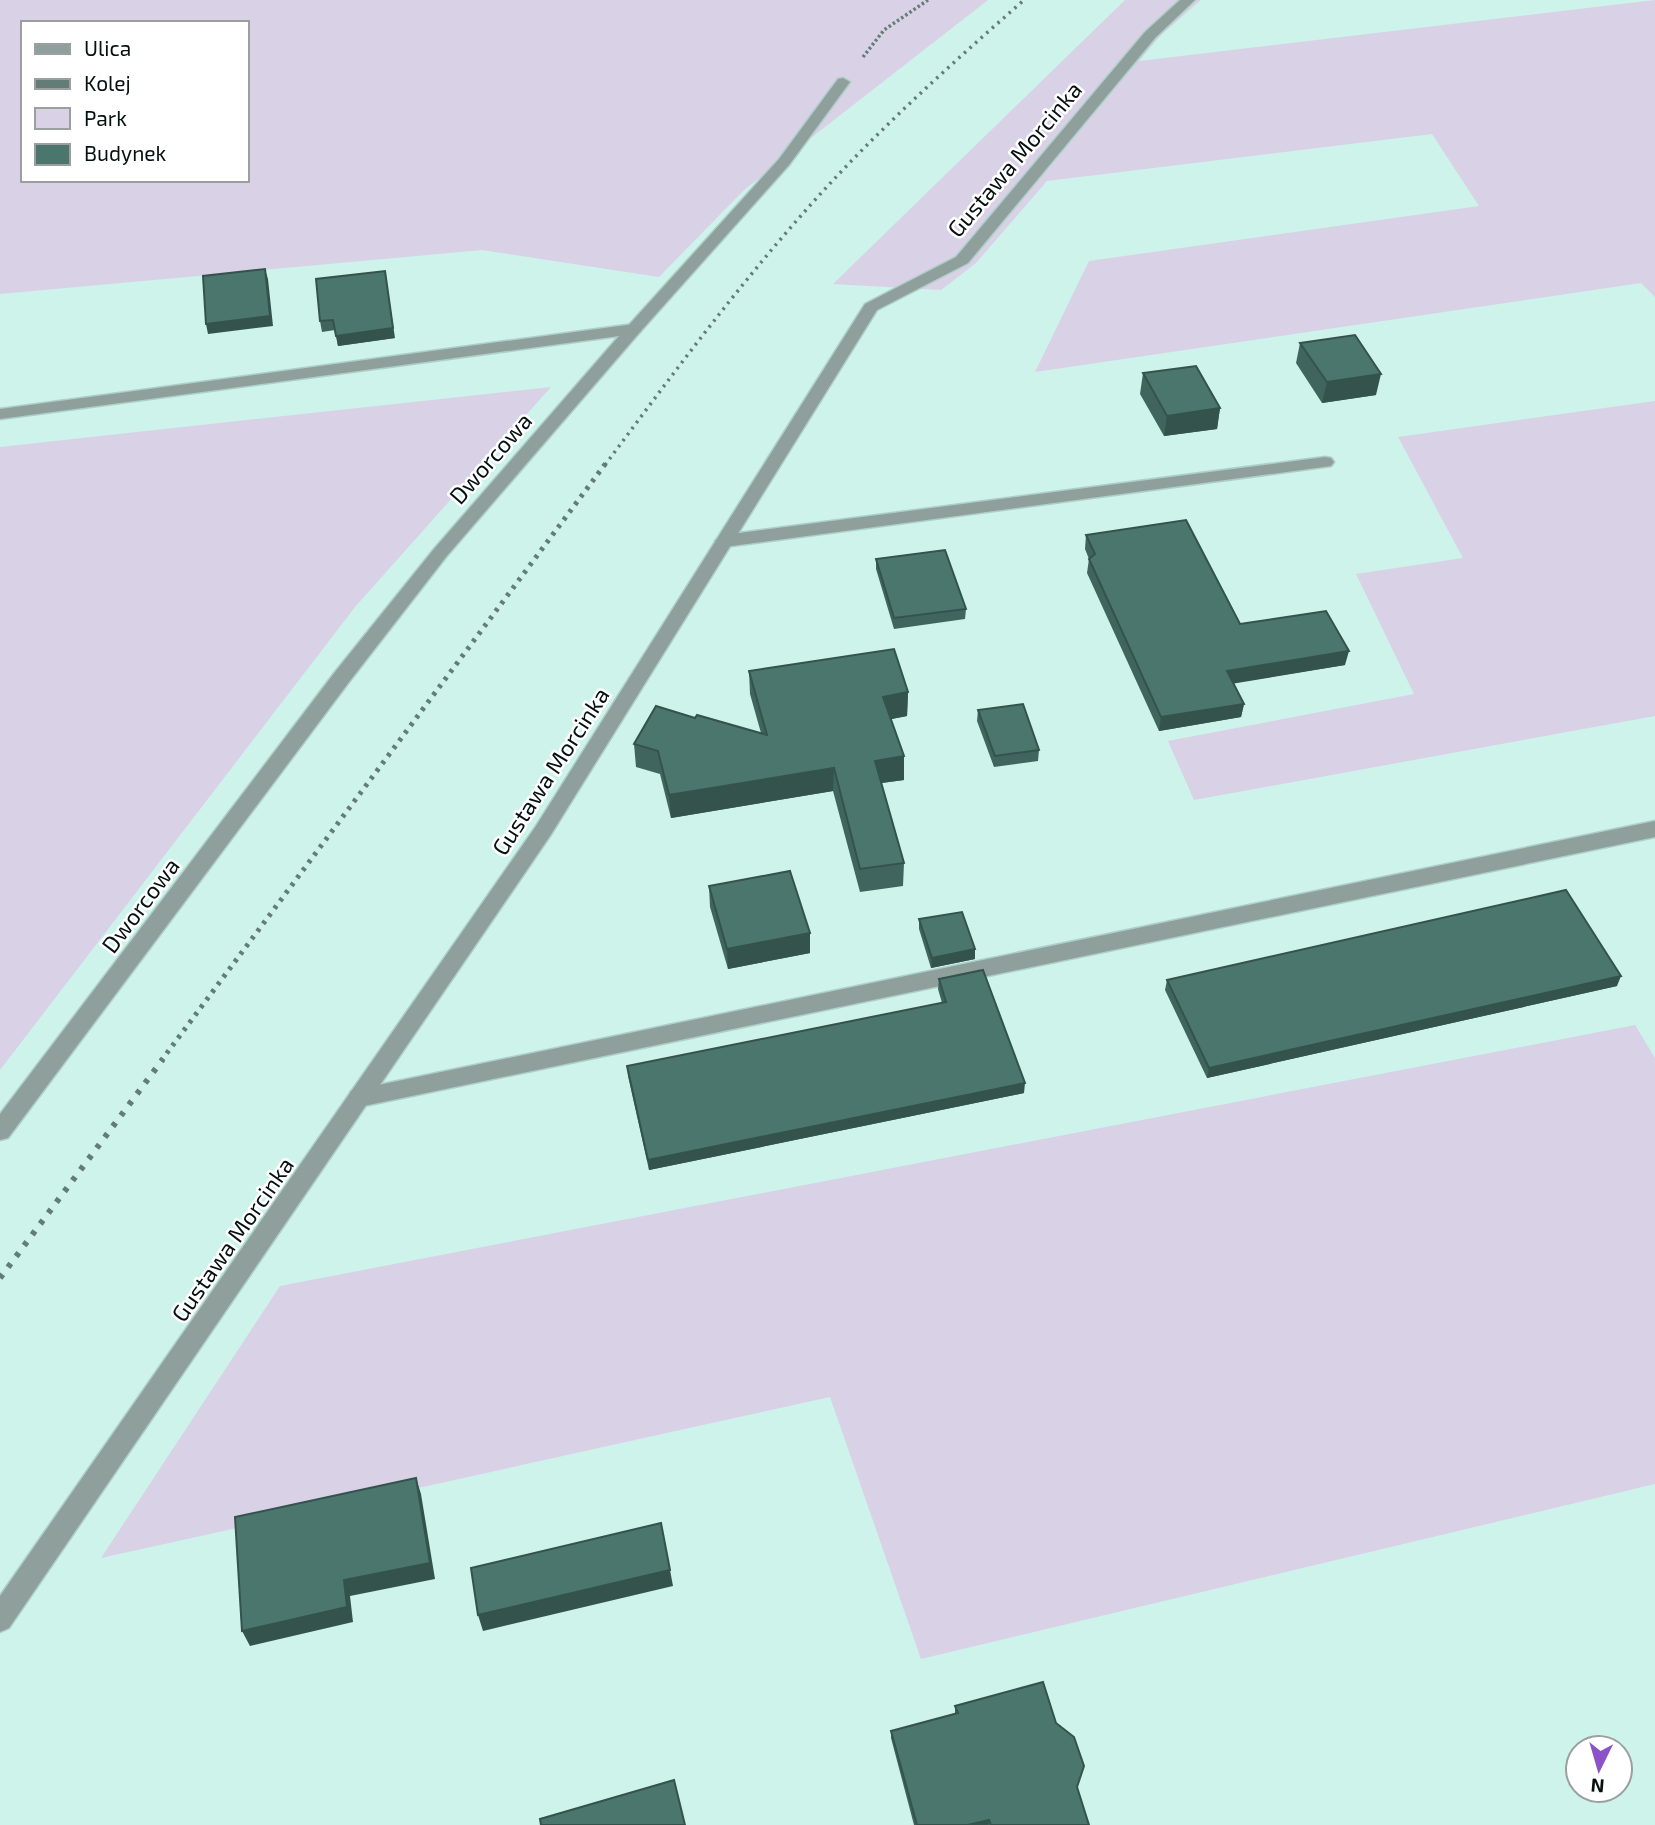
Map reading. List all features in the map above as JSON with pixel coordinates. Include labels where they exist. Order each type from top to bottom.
[{"type":"street","name":"Gustawa Morcinka","points":[[0,1619],[543,831],[871,307],[962,260],[1150,35],[1188,0]]},
{"type":"street","name":"Dworcowa","points":[[0,1131],[342,677],[440,553],[634,329],[784,162],[843,82]]},
{"type":"street","points":[[0,414],[634,329]]},
{"type":"street","points":[[724,541],[1325,462]]},
{"type":"street","points":[[359,1098],[1655,830]]},
{"type":"path","points":[[843,82],[884,30],[928,0]]},
{"type":"green space","points":[[0,0],[988,0],[744,190],[659,277],[482,250],[0,294]]},
{"type":"green space","points":[[1125,0],[1201,0],[1160,36],[1139,61],[1655,0],[1655,297],[1641,283],[1035,372],[1089,261],[1479,206],[1432,134],[1047,181],[976,263],[941,290],[833,284]]},
{"type":"green space","points":[[551,387],[355,607],[0,1070],[0,447]]},
{"type":"green space","points":[[1655,401],[1655,716],[1194,800],[1168,741],[1414,694],[1356,574],[1463,558],[1398,437]]},
{"type":"green space","points":[[1635,1025],[1655,1058],[1655,1484],[921,1659],[830,1397],[101,1558],[280,1286]]},
{"type":"building","points":[[265,269],[270,316],[206,324],[203,276]]},
{"type":"building","points":[[385,271],[393,328],[336,336],[333,320],[320,321],[316,279]]},
{"type":"building","points":[[1355,335],[1381,374],[1327,382],[1300,343]]},
{"type":"building","points":[[1196,366],[1220,408],[1167,416],[1143,373]]},
{"type":"building","points":[[1186,520],[1240,624],[1326,611],[1349,651],[1227,671],[1244,704],[1161,717],[1089,559],[1095,554],[1086,535]]},
{"type":"building","points":[[945,550],[966,609],[894,618],[876,559]]},
{"type":"building","points":[[894,649],[908,692],[883,697],[904,756],[875,761],[904,863],[860,869],[834,768],[669,795],[658,751],[634,744],[656,706],[767,735],[749,671]]},
{"type":"building","points":[[1023,704],[1039,750],[995,756],[978,710]]},
{"type":"building","points":[[790,871],[810,933],[727,949],[709,886]]},
{"type":"building","points":[[1566,890],[1621,976],[1209,1068],[1167,980]]},
{"type":"building","points":[[962,912],[975,949],[932,958],[919,919]]},
{"type":"building","points":[[983,970],[1025,1083],[648,1160],[627,1066],[946,1002],[939,979]]},
{"type":"building","points":[[416,1478],[430,1563],[344,1580],[347,1607],[242,1631],[235,1517]]},
{"type":"building","points":[[661,1523],[670,1570],[478,1615],[471,1568]]},
{"type":"building","points":[[1043,1682],[1056,1723],[1074,1737],[1084,1766],[1077,1787],[1089,1825],[991,1825],[989,1820],[968,1825],[917,1825],[891,1731],[958,1713],[955,1706]]},
{"type":"building","points":[[674,1780],[685,1825],[541,1825],[540,1819]]},
{"type":"railway","points":[[605,465],[728,304],[831,182],[939,76],[1024,0]]},
{"type":"railway","points":[[161,1061],[606,463]]},
{"type":"railway","points":[[0,1278],[163,1059]]}]
